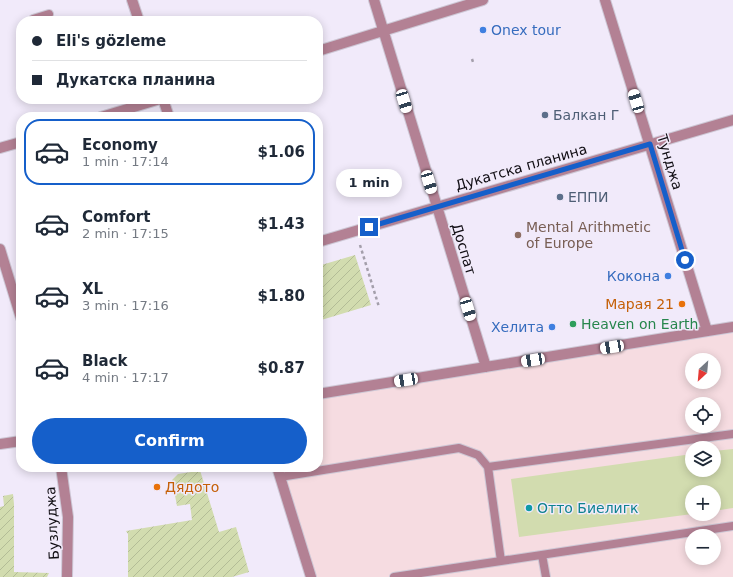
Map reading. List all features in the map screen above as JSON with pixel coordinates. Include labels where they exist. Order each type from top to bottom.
[{"type":"street","points":[[132,0],[137,16]]},
{"type":"street","name":"Доспат","points":[[374,0],[486,368]]},
{"type":"street","points":[[323,49],[484,0]]},
{"type":"street","name":"Тунджа","points":[[605,0],[707,331]]},
{"type":"street","points":[[117,112],[144,104]]},
{"type":"street","name":"Дукатска планина","points":[[323,241],[733,120]]},
{"type":"street","points":[[0,148],[16,143]]},
{"type":"street","points":[[0,249],[16,295]]},
{"type":"street","points":[[323,393],[733,327]]},
{"type":"street","points":[[0,444],[16,441]]},
{"type":"street","name":"Бузлуджа","points":[[62,472],[68,517],[67,577]]},
{"type":"street","points":[[278,472],[311,577]]},
{"type":"lane","points":[[43,16],[49,14]]},
{"type":"lane","points":[[488,467],[733,434]]},
{"type":"lane","points":[[323,466],[459,448],[478,455],[488,467],[501,561]]},
{"type":"lane","points":[[394,577],[733,526]]},
{"type":"lane","points":[[542,555],[546,577]]},
{"type":"path","points":[[472,58],[473,62]]},
{"type":"path","points":[[355,231],[379,308]]},
{"type":"shaded area","points":[[733,333],[733,577],[311,577],[276,472],[323,472],[323,396]]},
{"type":"green space","points":[[355,255],[371,305],[323,319],[323,265]]},
{"type":"green space","points":[[733,449],[733,508],[721,510],[721,485],[685,485],[685,515],[519,537],[511,479],[685,455],[685,477],[721,477],[721,450]]},
{"type":"green space","points":[[201,472],[219,532],[236,527],[249,572],[232,577],[128,577],[128,534],[126,531],[192,520],[190,504],[177,506],[172,480],[178,474]]},
{"type":"green space","points":[[13,494],[14,572],[49,573],[47,577],[0,577],[0,507],[4,506],[3,496]]},
{"type":"place","name":"Onex tour","points":[[483,30]]},
{"type":"place","name":"Балкан Г","points":[[545,115]]},
{"type":"place","name":"ЕППИ","points":[[560,197]]},
{"type":"place","name":"Mental Arithmetic of Europe","points":[[518,235]]},
{"type":"place","name":"Кокона","points":[[668,276]]},
{"type":"place","name":"Марая 21","points":[[682,304]]},
{"type":"place","name":"Heaven on Earth","points":[[573,324]]},
{"type":"place","name":"Хелита","points":[[552,327]]},
{"type":"place","name":"Дядото","points":[[157,487]]},
{"type":"place","name":"Отто Биелигк","points":[[529,508]]},
{"type":"route","points":[[369,227],[650,144],[685,260]]}]
